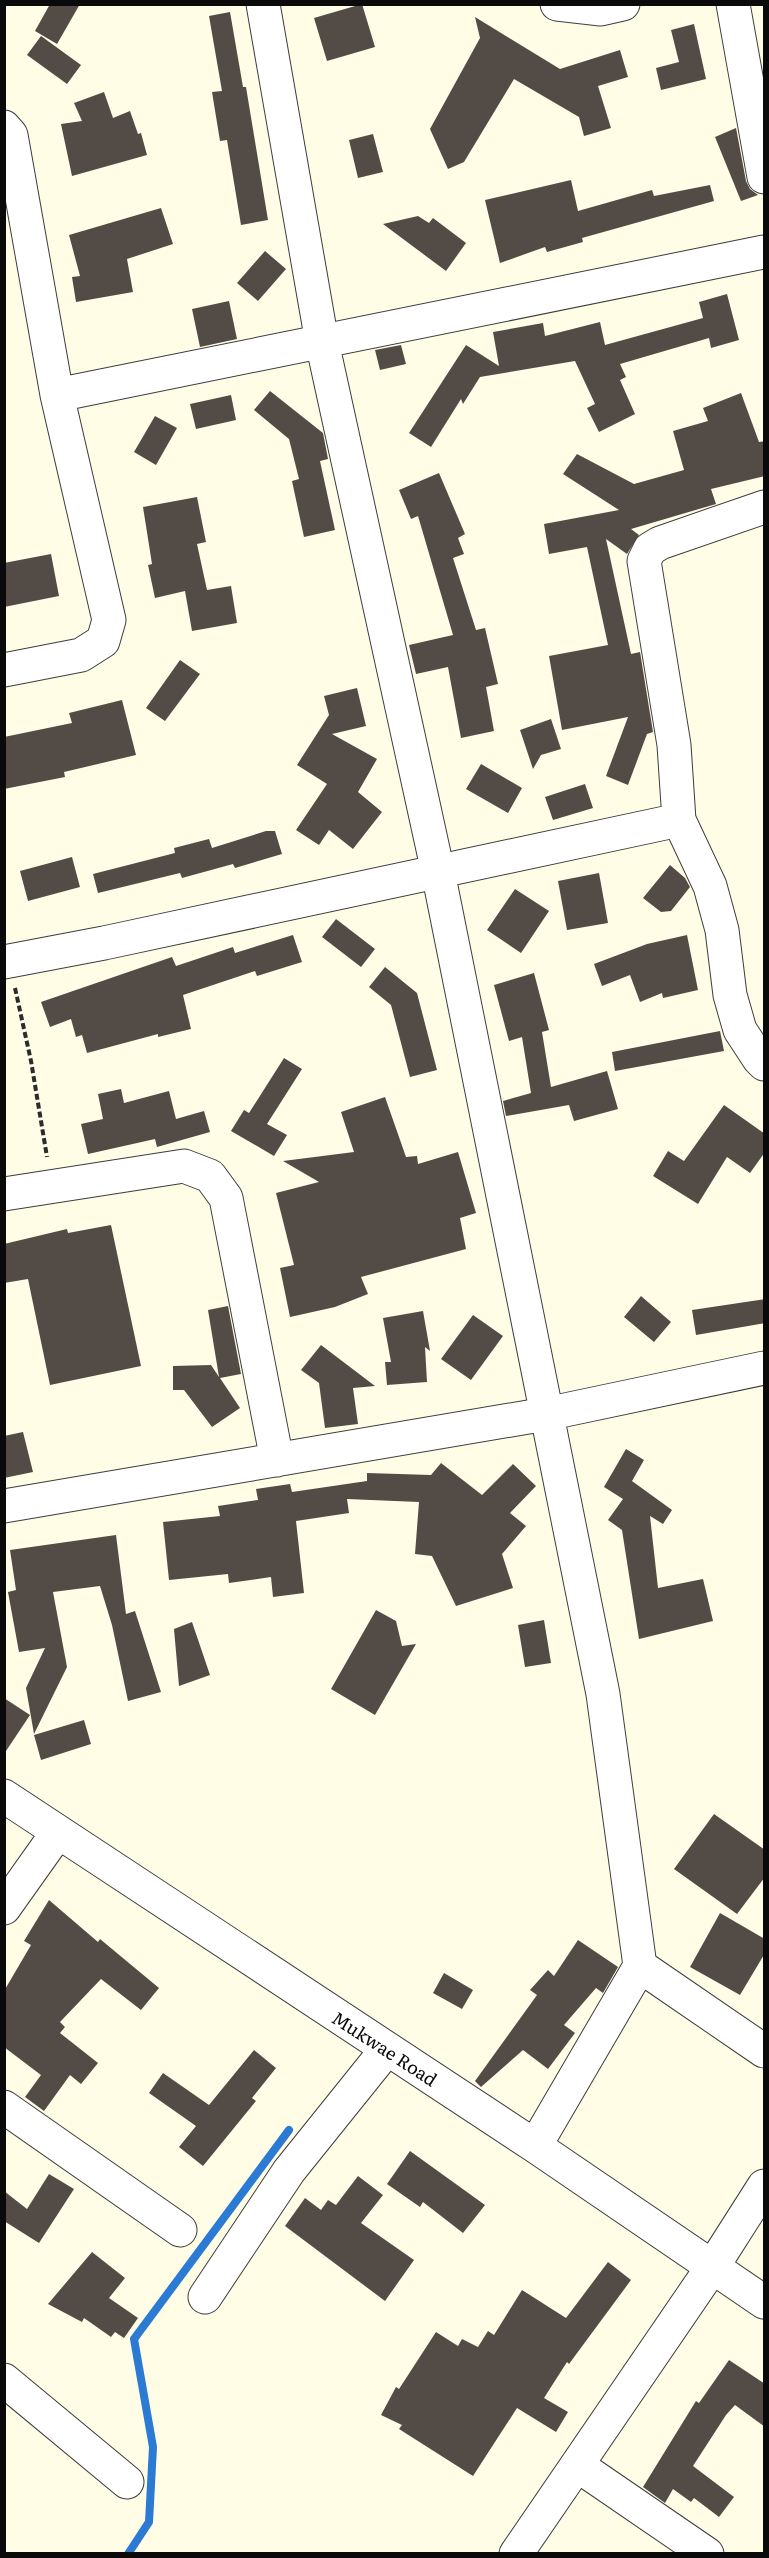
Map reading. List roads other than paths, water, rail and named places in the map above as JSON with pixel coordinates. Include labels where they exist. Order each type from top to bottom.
[{"type":"street","points":[[263,4],[322,342],[438,872],[603,1694],[640,1966],[535,2146]]},
{"type":"street","points":[[557,4],[601,9],[623,4]]},
{"type":"street","points":[[733,4],[765,177]]},
{"type":"street","points":[[4,127],[11,135],[57,395],[110,621],[103,641],[81,655],[4,670]]},
{"type":"street","points":[[57,395],[765,252]]},
{"type":"street","points":[[765,507],[660,543],[650,549],[644,561],[674,745],[679,820],[710,886],[722,930],[730,996],[740,1030],[759,1059],[765,1064]]},
{"type":"street","points":[[6,953],[104,943],[679,820]]},
{"type":"street","points":[[4,1194],[184,1166],[210,1176],[226,1198],[277,1460]]},
{"type":"street","points":[[4,1506],[546,1414],[765,1368]]},
{"type":"street","name":"Mukwae Road","points":[[4,1796],[535,2146],[765,2302]]},
{"type":"street","points":[[4,1908],[57,1832]]},
{"type":"street","points":[[640,1966],[765,2051]]},
{"type":"street","points":[[205,2297],[289,2170],[387,2049]]},
{"type":"street","points":[[4,2107],[180,2230]]},
{"type":"street","points":[[516,2553],[713,2266],[765,2186]]},
{"type":"street","points":[[4,2380],[127,2482]]},
{"type":"street","points":[[577,2465],[707,2553]]},
{"type":"waterway","points":[[128,2554],[149,2522],[153,2447],[134,2339],[289,2130]]}]
